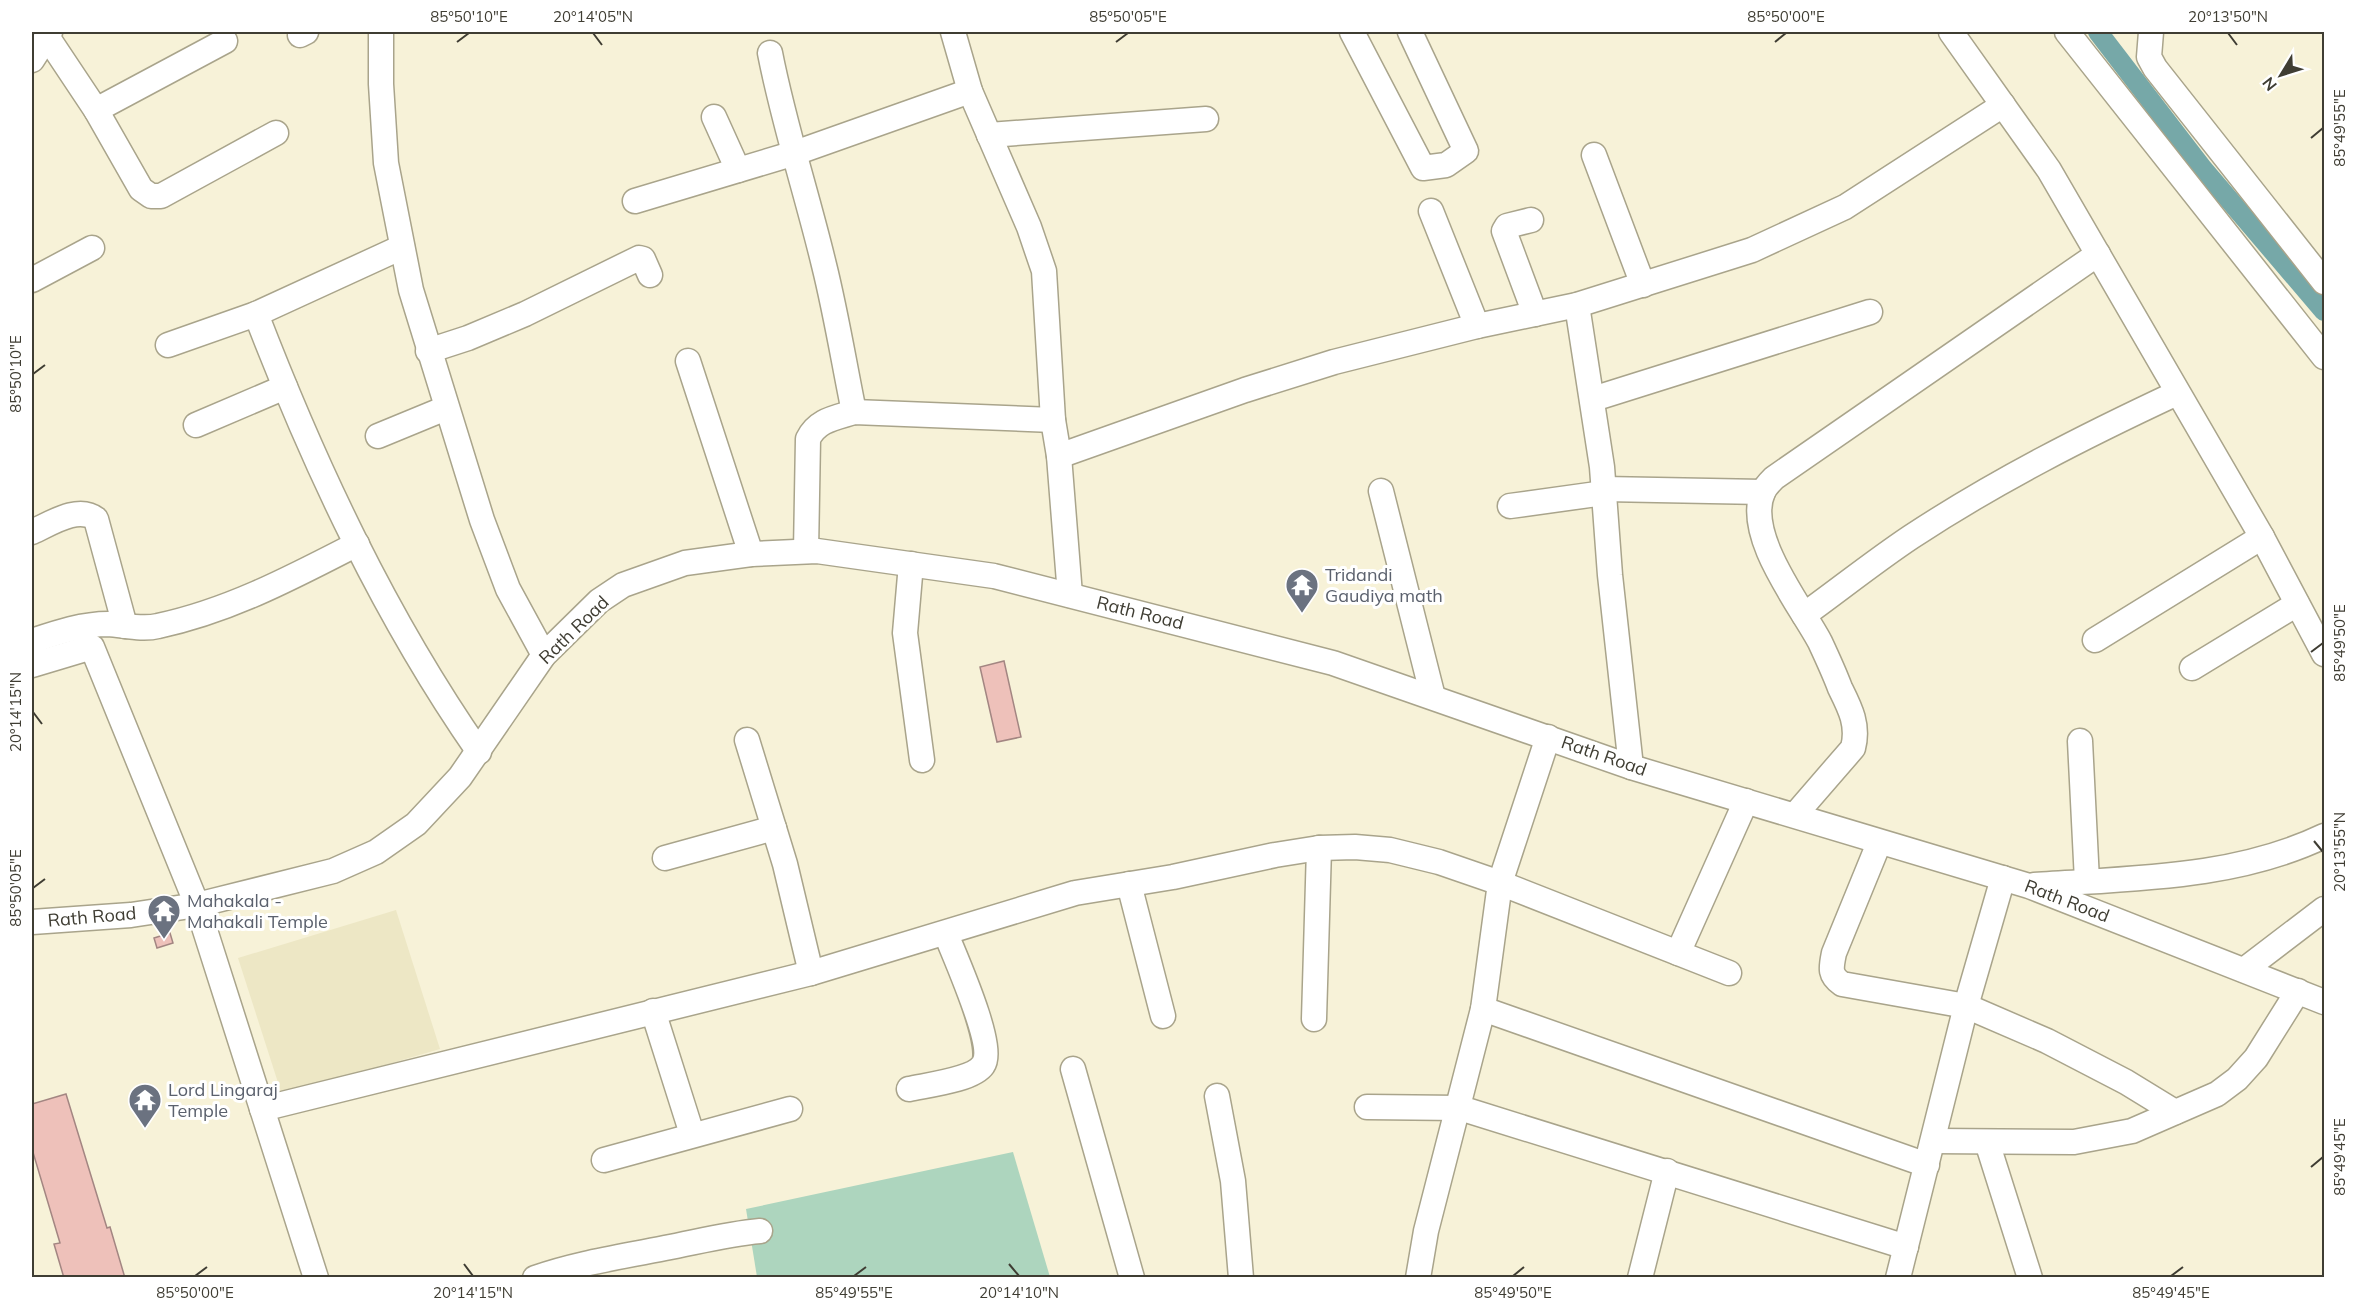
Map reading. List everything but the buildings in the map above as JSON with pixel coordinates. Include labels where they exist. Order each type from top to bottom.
[{"type":"street","points":[[381,32],[381,84],[386,163],[402,247],[428,351],[482,520],[508,589],[544,655]]},
{"type":"street","points":[[954,32],[970,91],[1029,227],[1044,271],[1053,420],[1059,456],[1070,595]]},
{"type":"street","points":[[1353,32],[1423,168],[1446,165],[1466,151],[1410,32]]},
{"type":"street","points":[[1951,32],[2049,170],[2176,393],[2262,537],[2325,654]]},
{"type":"street","points":[[2067,32],[2325,357]]},
{"type":"street","points":[[2151,32],[2149,57],[2155,69],[2325,282]]},
{"type":"street","points":[[32,60],[49,35],[96,110],[141,189],[151,196],[161,196],[276,133]]},
{"type":"street","points":[[96,110],[225,41]]},
{"type":"street","points":[[770,53],[783,118],[795,153],[825,267],[854,412]]},
{"type":"street","points":[[635,201],[795,153],[970,91]]},
{"type":"street","points":[[1059,456],[1245,390],[1334,362],[1477,326],[1577,305],[1752,250],[1845,207],[2003,105]]},
{"type":"street","points":[[714,117],[738,170]]},
{"type":"street","points":[[989,135],[1206,119]]},
{"type":"street","points":[[1594,155],[1643,285]]},
{"type":"street","points":[[1431,211],[1477,326]]},
{"type":"street","points":[[1531,220],[1507,226],[1504,231],[1535,314]]},
{"type":"street","points":[[168,345],[256,314],[402,247]]},
{"type":"street","points":[[32,280],[92,248]]},
{"type":"street","points":[[1795,815],[1853,748],[1856,736],[1854,718],[1820,642],[1782,581],[1768,549],[1759,512],[1763,492],[1774,478],[2098,254]]},
{"type":"street","points":[[428,351],[525,315],[639,258],[643,259],[650,275]]},
{"type":"street","points":[[1577,305],[1593,399],[1604,491],[1610,575],[1631,767]]},
{"type":"street","points":[[1593,399],[1870,312]]},
{"type":"street","points":[[256,314],[285,387],[357,544],[434,688],[479,752]]},
{"type":"street","points":[[688,361],[751,554]]},
{"type":"street","points":[[196,425],[285,387]]},
{"type":"street","points":[[1804,615],[1910,537],[2019,471],[2070,443],[2176,393]]},
{"type":"street","points":[[378,436],[446,408]]},
{"type":"street","points":[[806,551],[808,440],[813,428],[820,424],[854,412],[1053,420]]},
{"type":"street","points":[[1381,490],[1433,697]]},
{"type":"street","points":[[1510,506],[1604,491],[1763,492]]},
{"type":"street","points":[[32,532],[79,513],[88,513],[96,519],[125,626]]},
{"type":"street","points":[[2095,640],[2262,537]]},
{"type":"street","points":[[32,640],[72,629],[106,624],[154,627],[202,615],[243,600],[357,544]]},
{"type":"street","name":"Rath Road","points":[[32,922],[131,915],[197,905],[333,871],[376,852],[416,824],[460,777],[544,655],[599,601],[624,585],[685,563],[751,554],[806,551],[994,576],[1333,663],[1631,767],[2029,886],[2325,1002]]},
{"type":"street","points":[[911,564],[905,633],[922,760]]},
{"type":"street","points":[[2192,668],[2297,604]]},
{"type":"street","points":[[32,664],[92,647],[197,905],[316,1278]]},
{"type":"street","points":[[1418,1278],[1426,1231],[1460,1108],[1483,1009],[1500,883],[1548,737]]},
{"type":"street","points":[[747,740],[774,828],[811,974]]},
{"type":"street","points":[[2080,741],[2087,881]]},
{"type":"street","points":[[1678,953],[1746,801]]},
{"type":"street","points":[[665,858],[774,828]]},
{"type":"street","points":[[2029,886],[2195,873],[2256,861],[2300,848],[2325,836]]},
{"type":"street","points":[[1879,843],[1834,953],[1830,971],[1834,978],[1842,984],[1966,1006],[2047,1041],[2126,1082],[2175,1112]]},
{"type":"street","points":[[262,1109],[811,974],[1075,893],[1319,848],[1356,847],[1390,850],[1439,862],[1500,883],[1729,973]]},
{"type":"street","points":[[1314,1019],[1319,848]]},
{"type":"street","points":[[1898,1278],[1966,1006],[2003,878]]},
{"type":"street","points":[[1129,884],[1163,1016]]},
{"type":"street","points":[[2244,970],[2325,909]]},
{"type":"street","points":[[909,1089],[971,1074],[983,1066],[987,1056],[984,1036],[946,934]]},
{"type":"street","points":[[1934,1141],[2074,1142],[2132,1131],[2217,1094],[2237,1079],[2256,1058],[2298,992]]},
{"type":"street","points":[[1483,1009],[1927,1165]]},
{"type":"street","points":[[653,1011],[692,1134]]},
{"type":"street","points":[[1073,1069],[1132,1278]]},
{"type":"street","points":[[1217,1096],[1233,1181],[1241,1278]]},
{"type":"street","points":[[1366,1107],[1460,1108],[1553,1139],[1667,1171],[1906,1247]]},
{"type":"street","points":[[604,1160],[692,1134],[790,1109]]},
{"type":"street","points":[[1987,1142],[2030,1278]]},
{"type":"street","points":[[1640,1278],[1667,1171]]},
{"type":"street","points":[[535,1278],[593,1260],[663,1249],[722,1235],[760,1231]]},
{"type":"shaded area","points":[[396,910],[440,1049],[282,1095],[238,958]]},
{"type":"green space","points":[[1013,1152],[1050,1277],[757,1277],[746,1209]]},
{"type":"waterway","points":[[2098,32],[2203,169],[2324,311]]},
{"type":"place","name":"Tridandi Gaudiya math","points":[[1302,614]]},
{"type":"place","name":"Mahakala - Mahakali Temple","points":[[164,940]]},
{"type":"place","name":"Lord Lingaraj Temple","points":[[145,1129]]}]
